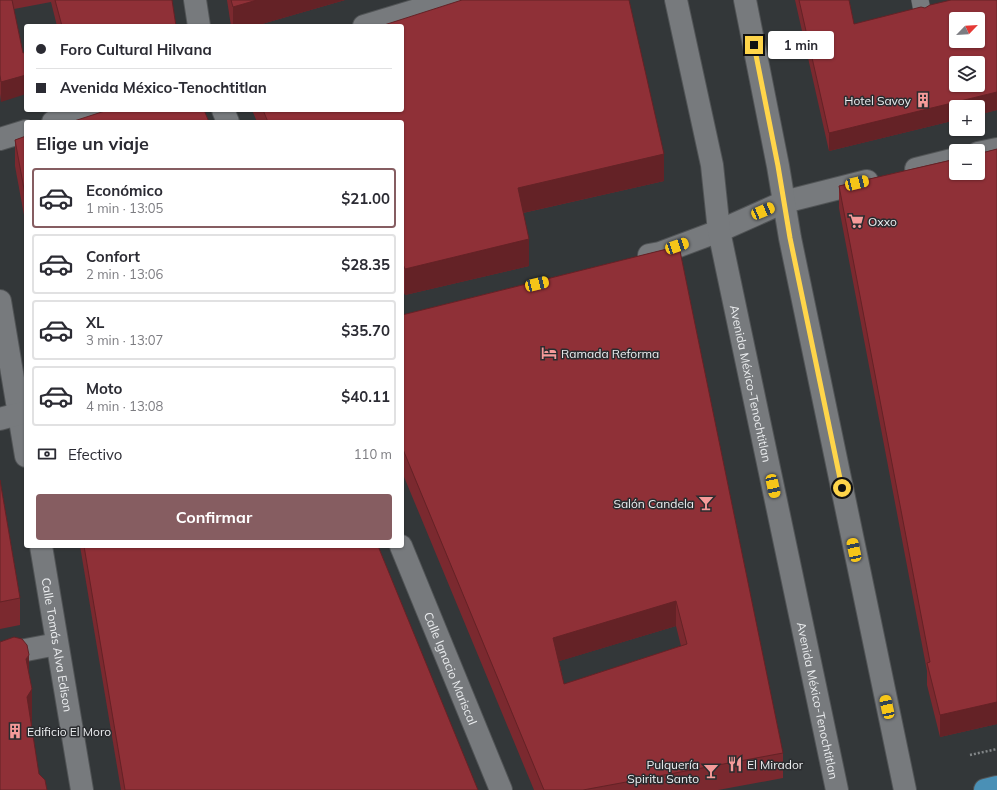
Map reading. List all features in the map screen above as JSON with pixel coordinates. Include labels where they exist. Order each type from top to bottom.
[{"type":"main road","points":[[195,0],[199,24]]},
{"type":"main road","points":[[371,24],[450,0]]},
{"type":"main road","name":"Avenida México-Tenochtitlan","points":[[676,0],[712,165],[719,231],[837,790]]},
{"type":"main road","points":[[745,0],[778,166],[796,269],[905,790]]},
{"type":"main road","points":[[60,120],[86,112]]},
{"type":"main road","points":[[0,139],[24,131]]},
{"type":"main road","points":[[985,151],[997,148]]},
{"type":"main road","points":[[629,260],[660,253],[719,231],[784,202],[949,161]]},
{"type":"main road","points":[[0,301],[15,415],[24,449]]},
{"type":"main road","name":"Calle Tomás Alva Edison","points":[[41,548],[82,790]]},
{"type":"main road","name":"Calle Ignacio Mariscal","points":[[402,548],[501,790]]},
{"type":"main road","points":[[0,655],[57,644]]},
{"type":"main road","points":[[985,790],[997,787]]},
{"type":"path","points":[[32,741],[31,735],[42,733]]},
{"type":"path","points":[[970,755],[997,749]]},
{"type":"building","points":[[0,0],[12,0],[24,53],[24,76],[1,82]]},
{"type":"building","points":[[55,0],[172,0],[176,24],[61,24]]},
{"type":"building","points":[[231,0],[257,0],[233,7]]},
{"type":"building","points":[[462,0],[629,0],[664,154],[518,188],[529,239],[405,269],[404,120],[267,120],[264,112],[404,112],[404,24],[387,24]]},
{"type":"building","points":[[799,0],[849,0],[854,24],[921,7],[925,8],[930,5],[951,0],[997,0],[997,92],[964,100],[949,100],[949,104],[829,133]]},
{"type":"building","points":[[102,112],[205,112],[208,120],[77,120]]},
{"type":"building","points":[[24,137],[24,189],[15,140]]},
{"type":"building","points":[[997,149],[997,702],[940,715],[927,663],[930,662],[839,186],[949,161],[949,180],[985,180],[985,152]]},
{"type":"building","points":[[679,246],[783,753],[583,790],[544,790],[404,452],[404,315]],"holes":[[[676,601],[687,644],[564,684],[553,638]]]},
{"type":"building","points":[[0,480],[20,598],[0,602]]},
{"type":"building","points":[[84,548],[379,548],[478,790],[125,790]]},
{"type":"building","name":"Edificio El Moro","points":[[14,637],[22,639],[27,645],[29,655],[26,659],[32,689],[27,697],[39,774],[45,780],[47,790],[0,790],[0,642]]},
{"type":"place","name":"Hotel Savoy","points":[[923,100]]},
{"type":"place","name":"Oxxo","points":[[856,221]]},
{"type":"place","name":"Ramada Reforma","points":[[549,353]]},
{"type":"place","name":"Salón Candela","points":[[706,503]]},
{"type":"place","name":"Edificio El Moro","points":[[15,731]]},
{"type":"place","name":"El Mirador","points":[[735,764]]},
{"type":"place","name":"Pulquería Spiritu Santo","points":[[711,771]]},
{"type":"route","points":[[754,45],[778,166],[790,238],[842,488]]}]
